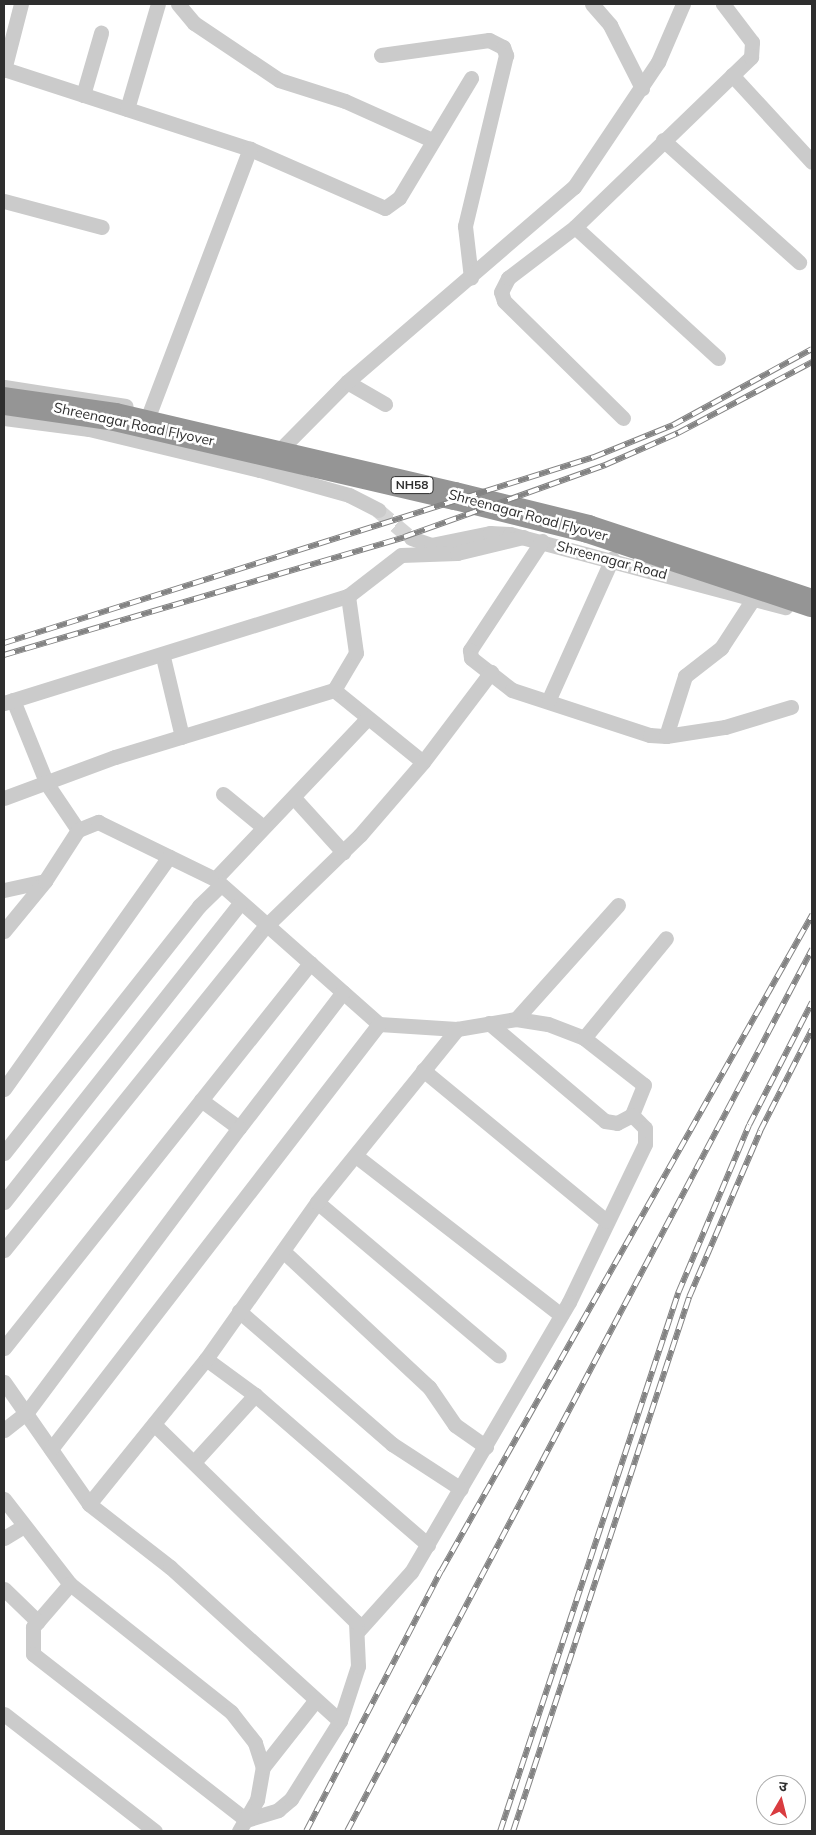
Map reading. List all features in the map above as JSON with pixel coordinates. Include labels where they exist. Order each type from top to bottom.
[{"type":"highway","name":"Shreenagar Road Flyover","points":[[4,402],[115,417],[446,493],[588,529],[812,603]]},
{"type":"street","points":[[21,4],[4,70],[250,149],[386,208],[399,198],[470,78]]},
{"type":"street","points":[[127,109],[158,4]]},
{"type":"street","points":[[178,4],[194,24],[279,80],[345,101],[432,140]]},
{"type":"street","points":[[592,4],[610,25],[642,88]]},
{"type":"street","points":[[260,470],[347,382],[471,278],[574,187],[642,88],[684,4]]},
{"type":"street","points":[[623,418],[504,301],[500,292],[508,278],[576,227],[663,140],[732,75],[753,50],[752,42],[723,4]]},
{"type":"street","points":[[83,95],[101,33]]},
{"type":"street","points":[[381,55],[489,40],[503,47],[506,55],[468,206],[465,226],[471,278]]},
{"type":"street","points":[[732,75],[812,162]]},
{"type":"street","points":[[663,140],[799,262]]},
{"type":"street","points":[[139,440],[250,149]]},
{"type":"street","points":[[4,200],[102,227]]},
{"type":"street","points":[[576,227],[718,358]]},
{"type":"street","points":[[347,382],[385,404]]},
{"type":"street","points":[[4,387],[67,394],[150,411]]},
{"type":"street","points":[[4,418],[139,440],[260,470],[349,495],[378,510]]},
{"type":"street","name":"Shreenagar Road","points":[[411,538],[430,545],[490,533],[523,537],[612,559],[812,614]]},
{"type":"street","points":[[78,830],[47,784],[8,702],[162,657],[348,596],[401,555],[457,553],[523,537]]},
{"type":"street","points":[[542,541],[472,640],[471,658],[512,690],[529,698],[549,699],[650,735],[666,736],[725,727],[790,707]]},
{"type":"street","points":[[549,699],[612,559]]},
{"type":"street","points":[[4,798],[47,784],[115,756],[182,738],[334,690],[356,652],[348,596]]},
{"type":"street","points":[[666,736],[685,676],[721,648],[753,599]]},
{"type":"street","points":[[162,657],[182,738]]},
{"type":"street","points":[[4,1250],[266,927],[343,852],[423,762],[491,672]]},
{"type":"street","points":[[334,690],[367,719],[423,762]]},
{"type":"street","points":[[4,1153],[262,826],[295,799],[367,719]]},
{"type":"street","points":[[223,794],[262,826]]},
{"type":"street","points":[[295,799],[343,852]]},
{"type":"street","points":[[4,931],[45,881],[78,830],[90,822],[106,824],[218,882],[239,904],[310,962],[379,1024],[457,1029],[489,1023],[516,1019],[548,1024],[584,1038],[644,1085],[632,1115],[616,1123],[605,1121],[489,1023]]},
{"type":"street","points":[[4,1089],[169,857]]},
{"type":"street","points":[[4,890],[45,881]]},
{"type":"street","points":[[4,1202],[239,904]]},
{"type":"street","points":[[516,1019],[618,905]]},
{"type":"street","points":[[584,1038],[666,938]]},
{"type":"street","points":[[4,1348],[310,962]]},
{"type":"street","points":[[4,1430],[27,1412],[343,992]]},
{"type":"street","points":[[51,1449],[379,1024]]},
{"type":"street","points":[[89,1504],[206,1359],[318,1202],[457,1029]]},
{"type":"street","points":[[424,1070],[606,1221]]},
{"type":"street","points":[[201,1100],[239,1128]]},
{"type":"street","points":[[359,1630],[411,1572],[462,1489],[561,1315],[645,1144],[645,1128],[632,1115]]},
{"type":"street","points":[[356,1156],[561,1315]]},
{"type":"street","points":[[318,1202],[499,1356]]},
{"type":"street","points":[[284,1251],[429,1387],[455,1425],[486,1447]]},
{"type":"street","points":[[239,1311],[392,1444],[462,1489]]},
{"type":"street","points":[[206,1359],[255,1395],[428,1545]]},
{"type":"street","points":[[4,1382],[27,1412],[89,1504],[170,1567],[316,1701],[340,1720]]},
{"type":"street","points":[[194,1462],[255,1395]]},
{"type":"street","points":[[154,1424],[356,1622],[359,1630],[358,1666],[340,1720],[291,1798],[278,1810],[243,1826]]},
{"type":"street","points":[[4,1499],[70,1584],[231,1712],[254,1743],[263,1767]]},
{"type":"street","points":[[4,1538],[24,1526]]},
{"type":"street","points":[[70,1584],[38,1622],[31,1635],[33,1654],[243,1826]]},
{"type":"street","points":[[4,1589],[38,1622]]},
{"type":"street","points":[[243,1826],[257,1800],[263,1767],[316,1701]]},
{"type":"street","points":[[4,1714],[155,1831]]},
{"type":"tunnel","points":[[378,510],[411,538]]},
{"type":"railway","points":[[4,643],[594,457],[673,425],[812,349]]},
{"type":"railway","points":[[4,655],[404,537],[605,465],[678,433],[812,362]]},
{"type":"railway","points":[[306,1831],[441,1571],[812,915]]},
{"type":"railway","points":[[347,1831],[812,949]]},
{"type":"railway","points":[[500,1831],[678,1293],[749,1125],[812,1002]]},
{"type":"railway","points":[[513,1831],[689,1297],[760,1131],[812,1029]]}]
